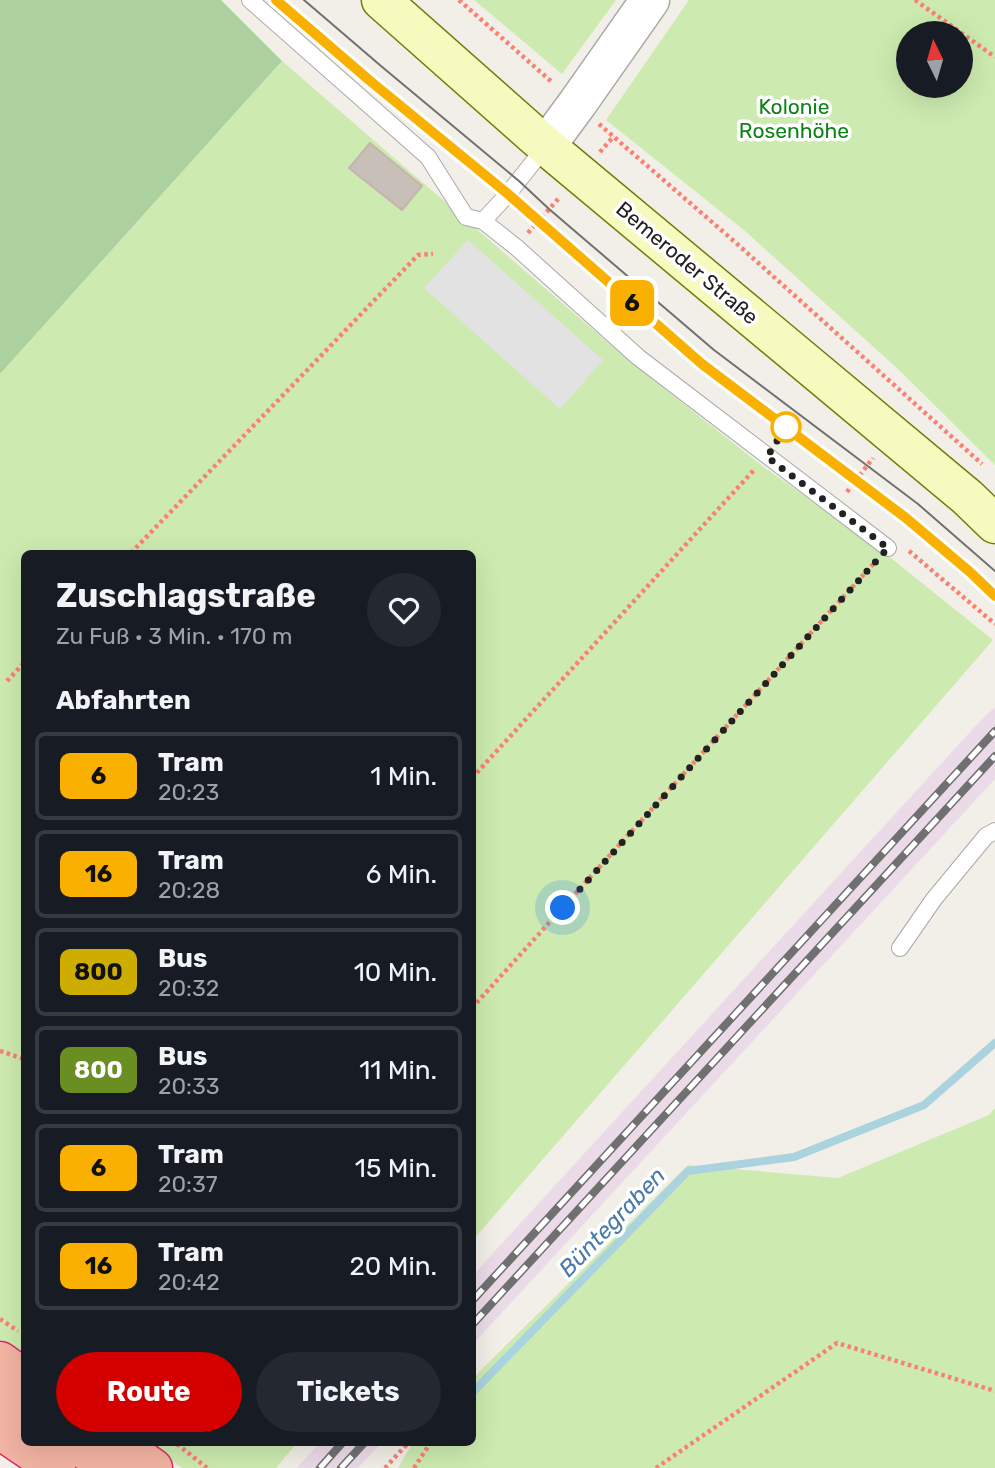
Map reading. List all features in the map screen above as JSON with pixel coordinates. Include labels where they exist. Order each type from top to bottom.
[{"type":"highway","points":[[0,1361],[21,1376]]},
{"type":"highway","points":[[0,1400],[21,1412]]},
{"type":"highway","points":[[0,1430],[21,1444]]},
{"type":"highway","points":[[24,1446],[56,1468]]},
{"type":"highway","points":[[78,1446],[115,1468]]},
{"type":"highway","points":[[122,1446],[153,1468]]},
{"type":"main road","name":"Bemeroder Straße","points":[[381,0],[546,146],[967,497],[995,524]]},
{"type":"street","points":[[546,146],[650,0]]},
{"type":"lane","points":[[250,0],[428,157],[466,217],[484,220],[638,357],[888,548]]},
{"type":"lane","points":[[484,220],[546,146]]},
{"type":"lane","points":[[900,948],[934,899],[986,836],[995,831]]},
{"type":"path","points":[[459,0],[735,242],[965,447],[988,471]]},
{"type":"path","points":[[915,0],[995,57]]},
{"type":"path","points":[[134,550],[418,255],[433,254]]},
{"type":"path","points":[[476,774],[767,457]]},
{"type":"path","points":[[476,1004],[888,548],[908,550],[995,624]]},
{"type":"path","points":[[7,681],[21,666]]},
{"type":"path","points":[[0,1051],[21,1058]]},
{"type":"path","points":[[0,1319],[21,1334]]},
{"type":"path","points":[[656,1468],[837,1343],[995,1391]]},
{"type":"path","points":[[179,1446],[206,1468]]},
{"type":"path","points":[[385,1468],[405,1446]]},
{"type":"path","points":[[414,1468],[428,1446]]},
{"type":"shaded area","points":[[468,240],[603,360],[560,409],[424,288]]},
{"type":"shaded area","points":[[995,707],[995,779],[476,1341],[476,1272]]},
{"type":"shaded area","points":[[316,1446],[378,1446],[358,1468],[297,1468]]},
{"type":"green space","points":[[0,0],[221,0],[282,61],[0,374]]},
{"type":"green space","points":[[474,0],[616,0],[562,74]]},
{"type":"green space","name":"Kolonie Rosenhöhe","points":[[689,0],[995,0],[995,465],[899,370],[745,231],[606,120]]},
{"type":"green space","points":[[282,61],[634,365],[765,468],[876,546],[993,640],[476,1237],[476,550],[21,550],[21,1356],[0,1340],[0,374]]},
{"type":"green space","points":[[995,1108],[995,1468],[398,1468],[411,1446],[476,1446],[476,1375],[688,1165],[838,1178],[989,1115]]},
{"type":"green space","points":[[151,1446],[295,1446],[276,1468],[182,1468]]},
{"type":"building","points":[[370,143],[422,186],[402,210],[349,168]]},
{"type":"waterway","name":"Büntegraben","points":[[476,1389],[688,1171],[794,1157],[924,1105],[995,1043]]},
{"type":"tram line","points":[[276,0],[508,194],[702,364],[906,518],[995,596]]},
{"type":"tram line","name":"6","points":[[276,0],[508,194],[702,364],[906,518],[995,596]]},
{"type":"tram line","points":[[304,0],[714,350],[918,504],[995,571]]},
{"type":"railway","points":[[476,1297],[995,731]]},
{"type":"railway","points":[[476,1321],[995,756]]},
{"type":"railway","points":[[320,1468],[339,1446]]},
{"type":"railway","points":[[341,1468],[361,1446]]},
{"type":"route","points":[[563,908],[888,548],[767,457],[786,427]]}]
